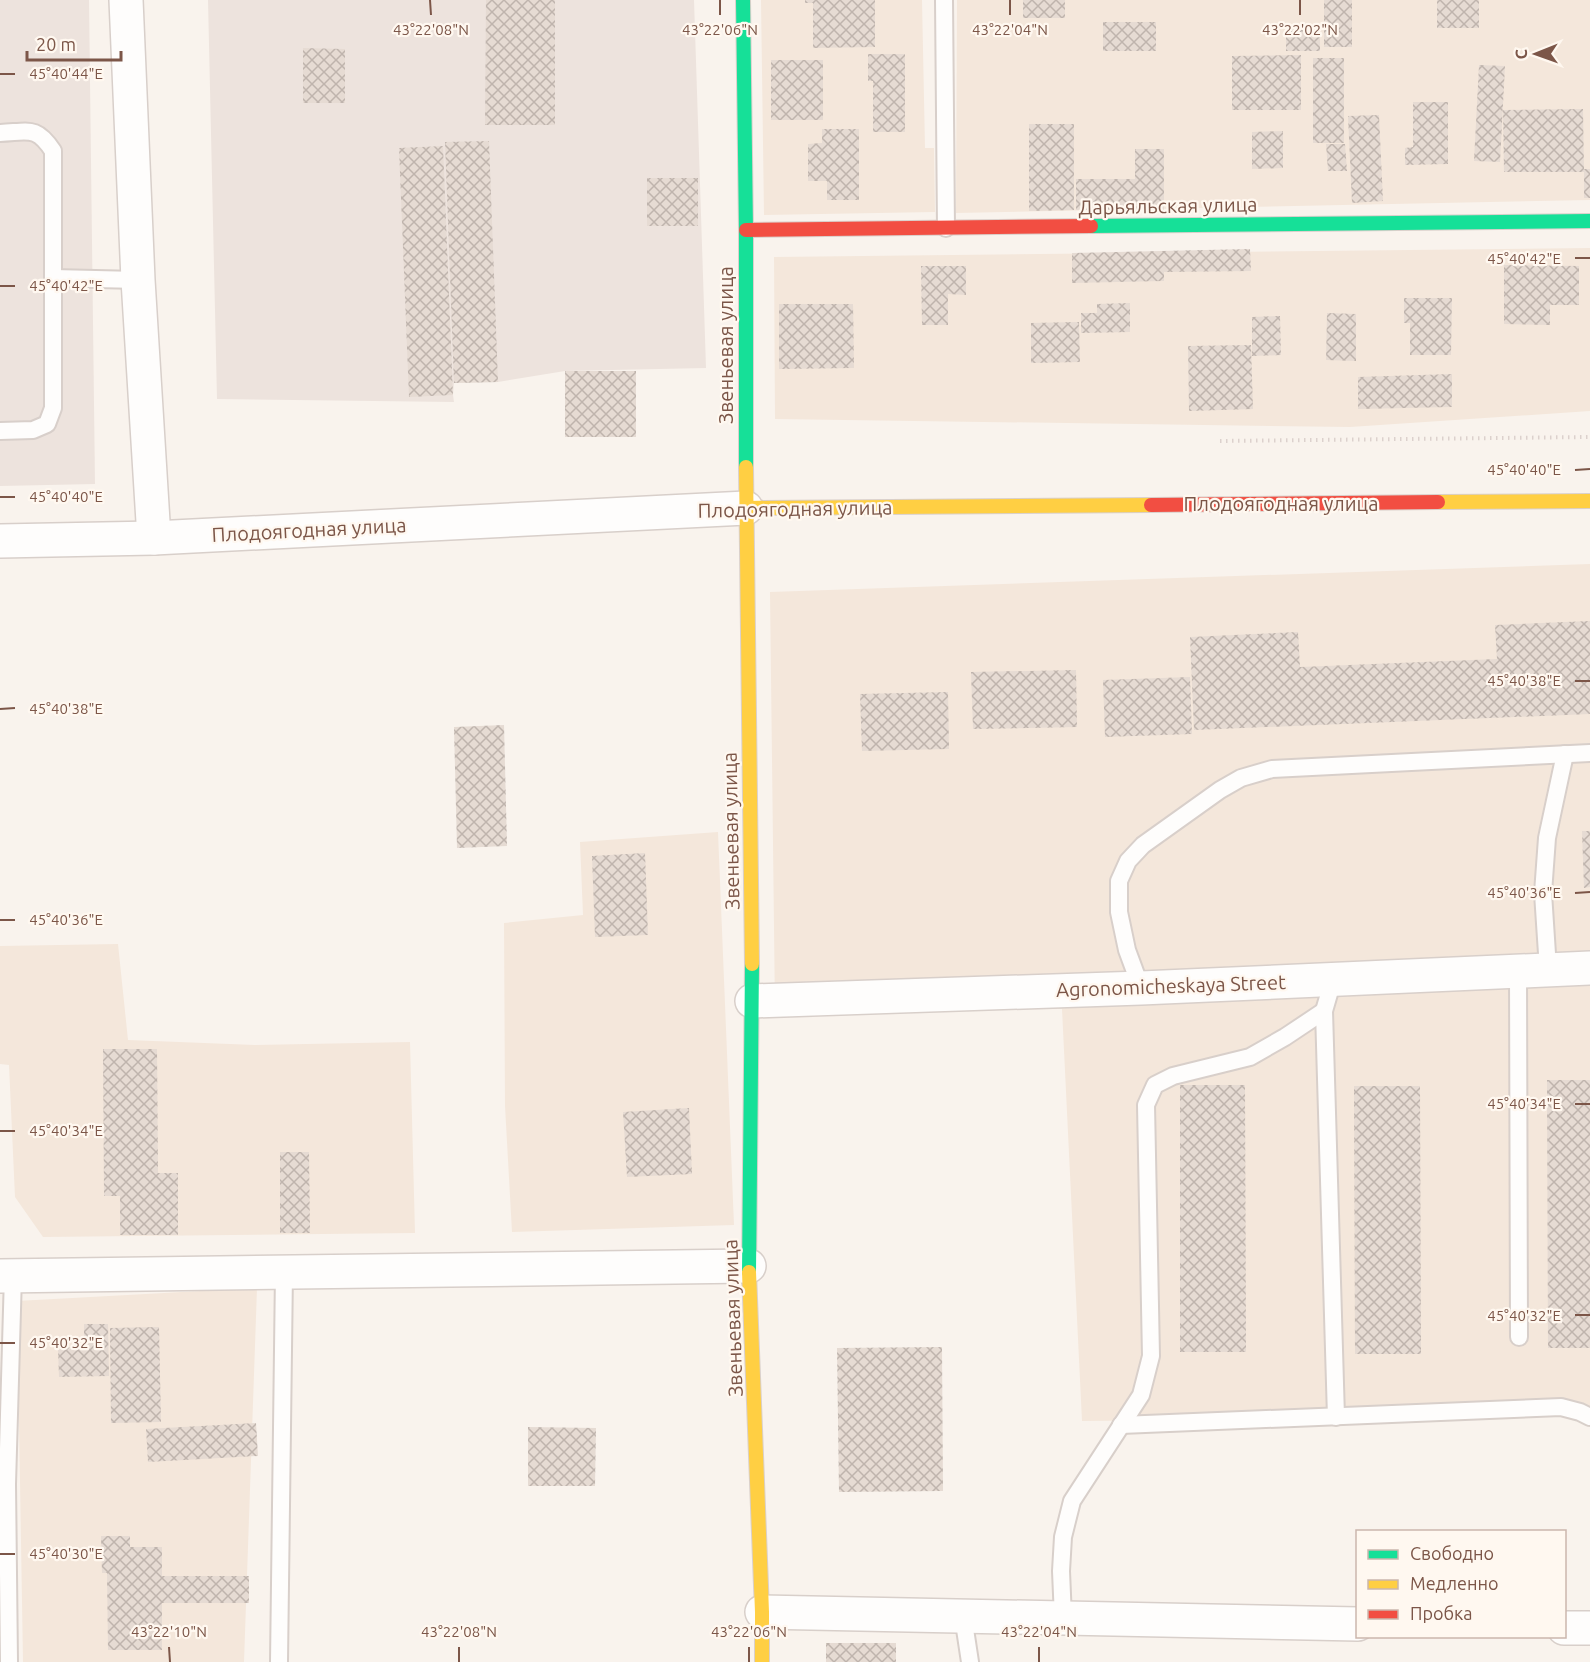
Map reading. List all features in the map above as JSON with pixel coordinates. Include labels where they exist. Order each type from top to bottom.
[{"type":"street","points":[[126,0],[138,280],[154,538]]},
{"type":"street","name":"Звеньевая улица","points":[[743,0],[752,1002],[749,1266],[762,1662]]},
{"type":"street","name":"Дарьяльская улица","points":[[746,230],[1590,221]]},
{"type":"street","name":"Плодоягодная улица","points":[[0,541],[154,538],[746,508],[1590,501]]},
{"type":"street","name":"Agronomicheskaya Street","points":[[752,1002],[1590,968]]},
{"type":"street","points":[[6,1276],[749,1266]]},
{"type":"street","points":[[762,1612],[1356,1624]]},
{"type":"street","points":[[1566,1628],[1590,1628]]},
{"type":"lane","points":[[944,0],[945,228]]},
{"type":"lane","points":[[0,133],[35,132],[45,139],[53,151],[52,408],[47,424],[33,430],[0,431]]},
{"type":"lane","points":[[53,278],[138,280]]},
{"type":"lane","points":[[1141,988],[1127,950],[1119,912],[1119,881],[1128,861],[1143,845],[1220,790],[1241,778],[1272,769],[1590,753]]},
{"type":"lane","points":[[1519,1337],[1533,970],[1543,893],[1547,838],[1566,754]]},
{"type":"lane","points":[[1333,980],[1324,1011],[1336,1417]]},
{"type":"lane","points":[[1063,1618],[1061,1571],[1063,1537],[1072,1501],[1141,1395],[1151,1356],[1146,1105],[1155,1085],[1173,1076],[1250,1057],[1324,1011]]},
{"type":"lane","points":[[279,1662],[284,1272]]},
{"type":"lane","points":[[6,1276],[9,1662]]},
{"type":"lane","points":[[1121,1425],[1561,1407],[1590,1417]]},
{"type":"lane","points":[[963,1616],[970,1662]]},
{"type":"path","points":[[1220,441],[1590,437]]},
{"type":"shaded area","points":[[0,0],[89,0],[95,484],[0,486]]},
{"type":"shaded area","points":[[208,0],[694,0],[706,368],[565,371],[498,382],[454,383],[454,402],[217,399]]},
{"type":"shaded area","points":[[761,0],[922,0],[925,148],[934,148],[935,212],[764,215]]},
{"type":"shaded area","points":[[957,0],[1590,0],[1590,200],[956,213]]},
{"type":"shaded area","points":[[1590,248],[1590,411],[1350,427],[775,419],[774,257]]},
{"type":"shaded area","points":[[1590,564],[1590,1416],[1082,1421],[1062,1009],[775,1011],[770,592]]},
{"type":"shaded area","points":[[718,832],[734,1225],[512,1232],[505,1106],[504,923],[583,915],[580,842]]},
{"type":"shaded area","points":[[118,944],[128,1040],[255,1045],[410,1042],[415,1233],[43,1237],[15,1197],[9,1065],[0,1064],[0,946]]},
{"type":"shaded area","points":[[257,1288],[244,1662],[23,1662],[17,1301]]},
{"type":"building","points":[[486,0],[555,0],[555,125],[485,125]]},
{"type":"building","points":[[805,0],[875,0],[875,47],[813,48],[813,3],[805,3]]},
{"type":"building","points":[[1023,0],[1065,0],[1065,18],[1023,18]]},
{"type":"building","points":[[1324,0],[1352,0],[1352,47],[1324,47]]},
{"type":"building","points":[[1437,0],[1479,0],[1479,28],[1437,28]]},
{"type":"building","points":[[1103,22],[1156,22],[1156,51],[1103,51]]},
{"type":"building","points":[[1286,27],[1320,27],[1320,51],[1286,51]]},
{"type":"building","points":[[303,48],[345,49],[345,103],[303,103]]},
{"type":"building","points":[[868,54],[905,54],[905,132],[873,132],[873,81],[868,81]]},
{"type":"building","points":[[1301,55],[1301,110],[1232,110],[1232,56]]},
{"type":"building","points":[[1313,58],[1344,58],[1344,143],[1313,143]]},
{"type":"building","points":[[771,60],[823,60],[823,120],[771,120]]},
{"type":"building","points":[[1479,65],[1505,66],[1500,162],[1474,161]]},
{"type":"building","points":[[1413,102],[1448,102],[1448,164],[1405,165],[1405,148],[1413,147]]},
{"type":"building","points":[[1583,109],[1584,169],[1590,169],[1590,198],[1584,198],[1584,172],[1504,172],[1503,110]]},
{"type":"building","points":[[1379,115],[1383,201],[1352,203],[1348,116]]},
{"type":"building","points":[[1029,124],[1074,124],[1074,210],[1029,211]]},
{"type":"building","points":[[822,129],[859,129],[859,200],[827,200],[827,181],[808,181],[808,144],[822,143]]},
{"type":"building","points":[[1283,131],[1283,168],[1252,169],[1252,132]]},
{"type":"building","points":[[489,141],[498,382],[454,383],[445,142]]},
{"type":"building","points":[[1326,144],[1345,144],[1347,171],[1328,171]]},
{"type":"building","points":[[443,146],[453,395],[409,397],[399,148]]},
{"type":"building","points":[[1135,149],[1164,149],[1164,210],[1076,210],[1076,179],[1135,179]]},
{"type":"building","points":[[647,178],[698,178],[698,226],[647,226]]},
{"type":"building","points":[[1250,249],[1251,271],[1164,272],[1164,281],[1072,283],[1072,253]]},
{"type":"building","points":[[1504,265],[1579,266],[1579,305],[1550,305],[1550,325],[1504,324]]},
{"type":"building","points":[[921,266],[966,266],[966,295],[948,294],[948,325],[922,325]]},
{"type":"building","points":[[1404,298],[1452,298],[1451,355],[1410,355],[1410,323],[1404,323]]},
{"type":"building","points":[[1130,303],[1130,332],[1081,333],[1081,313],[1097,313],[1097,304]]},
{"type":"building","points":[[779,304],[853,304],[854,368],[779,369]]},
{"type":"building","points":[[1327,313],[1356,314],[1356,361],[1326,360]]},
{"type":"building","points":[[1280,316],[1281,355],[1252,356],[1252,317]]},
{"type":"building","points":[[1079,322],[1080,362],[1031,363],[1031,323]]},
{"type":"building","points":[[1251,345],[1253,409],[1189,411],[1188,346]]},
{"type":"building","points":[[565,371],[636,371],[636,437],[565,437]]},
{"type":"building","points":[[1452,374],[1452,407],[1358,409],[1358,377]]},
{"type":"building","points":[[1590,621],[1590,714],[1194,730],[1190,637],[1298,632],[1300,667],[1497,659],[1495,625]]},
{"type":"building","points":[[1076,670],[1077,727],[973,729],[971,672]]},
{"type":"building","points":[[1190,677],[1192,734],[1105,737],[1103,680]]},
{"type":"building","points":[[948,692],[949,749],[862,751],[860,694]]},
{"type":"building","points":[[504,725],[507,846],[457,848],[454,727]]},
{"type":"building","points":[[1582,831],[1590,831],[1590,887],[1584,888]]},
{"type":"building","points":[[645,853],[648,935],[595,937],[592,856]]},
{"type":"building","points":[[103,1049],[157,1049],[158,1173],[178,1173],[178,1235],[120,1235],[120,1196],[104,1196]]},
{"type":"building","points":[[1547,1080],[1590,1080],[1590,1348],[1548,1348]]},
{"type":"building","points":[[1180,1085],[1245,1085],[1246,1352],[1180,1352]]},
{"type":"building","points":[[1354,1086],[1420,1086],[1421,1354],[1355,1354]]},
{"type":"building","points":[[689,1108],[692,1174],[627,1177],[623,1112]]},
{"type":"building","points":[[280,1152],[309,1152],[310,1233],[280,1233]]},
{"type":"building","points":[[84,1324],[108,1324],[109,1376],[59,1377],[58,1348],[84,1347]]},
{"type":"building","points":[[159,1327],[161,1422],[111,1423],[110,1328]]},
{"type":"building","points":[[942,1347],[943,1491],[839,1492],[837,1348]]},
{"type":"building","points":[[256,1423],[258,1456],[148,1462],[146,1429]]},
{"type":"building","points":[[528,1427],[596,1428],[595,1486],[528,1486]]},
{"type":"building","points":[[101,1536],[130,1536],[130,1547],[162,1547],[162,1576],[249,1576],[249,1603],[162,1603],[162,1650],[108,1650],[107,1573],[102,1573]]},
{"type":"building","points":[[826,1643],[896,1643],[896,1662],[826,1662]]},
{"type":"traffic: fast","points":[[743,0],[746,467]]},
{"type":"traffic: fast","points":[[1091,226],[1590,221]]},
{"type":"traffic: fast","points":[[749,1272],[752,964]]},
{"type":"traffic: slow","points":[[746,467],[752,964]]},
{"type":"traffic: slow","points":[[1438,502],[1590,501]]},
{"type":"traffic: slow","points":[[746,508],[1151,505]]},
{"type":"traffic: slow","points":[[749,1272],[762,1662]]},
{"type":"traffic: jam","points":[[746,230],[1091,226]]},
{"type":"traffic: jam","points":[[1151,505],[1438,502]]}]
